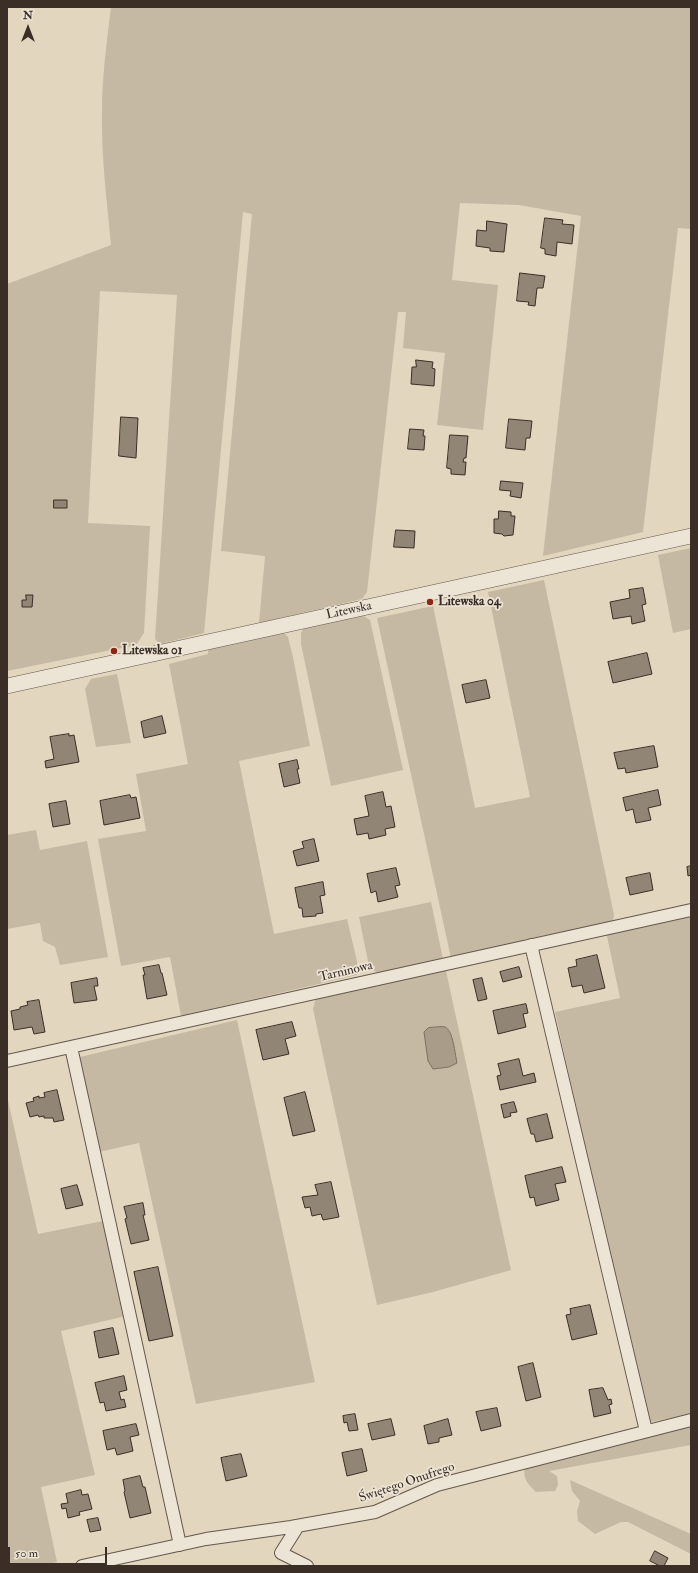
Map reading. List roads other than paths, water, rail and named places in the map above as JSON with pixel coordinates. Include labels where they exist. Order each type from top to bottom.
[{"type":"street","name":"Litewska","points":[[7,686],[691,536]]},
{"type":"street","name":"Tarninowa","points":[[7,1061],[691,910]]},
{"type":"street","points":[[531,945],[646,1431]]},
{"type":"street","points":[[71,1047],[180,1545]]},
{"type":"street","name":"Świętego Onufrego","points":[[82,1566],[206,1539],[298,1526],[375,1512],[437,1485],[691,1420]]},
{"type":"street","points":[[298,1526],[281,1553],[307,1566]]},
{"type":"place","name":"Litewska 04","points":[[430,602]]},
{"type":"place","name":"Litewska 01","points":[[114,651]]}]
